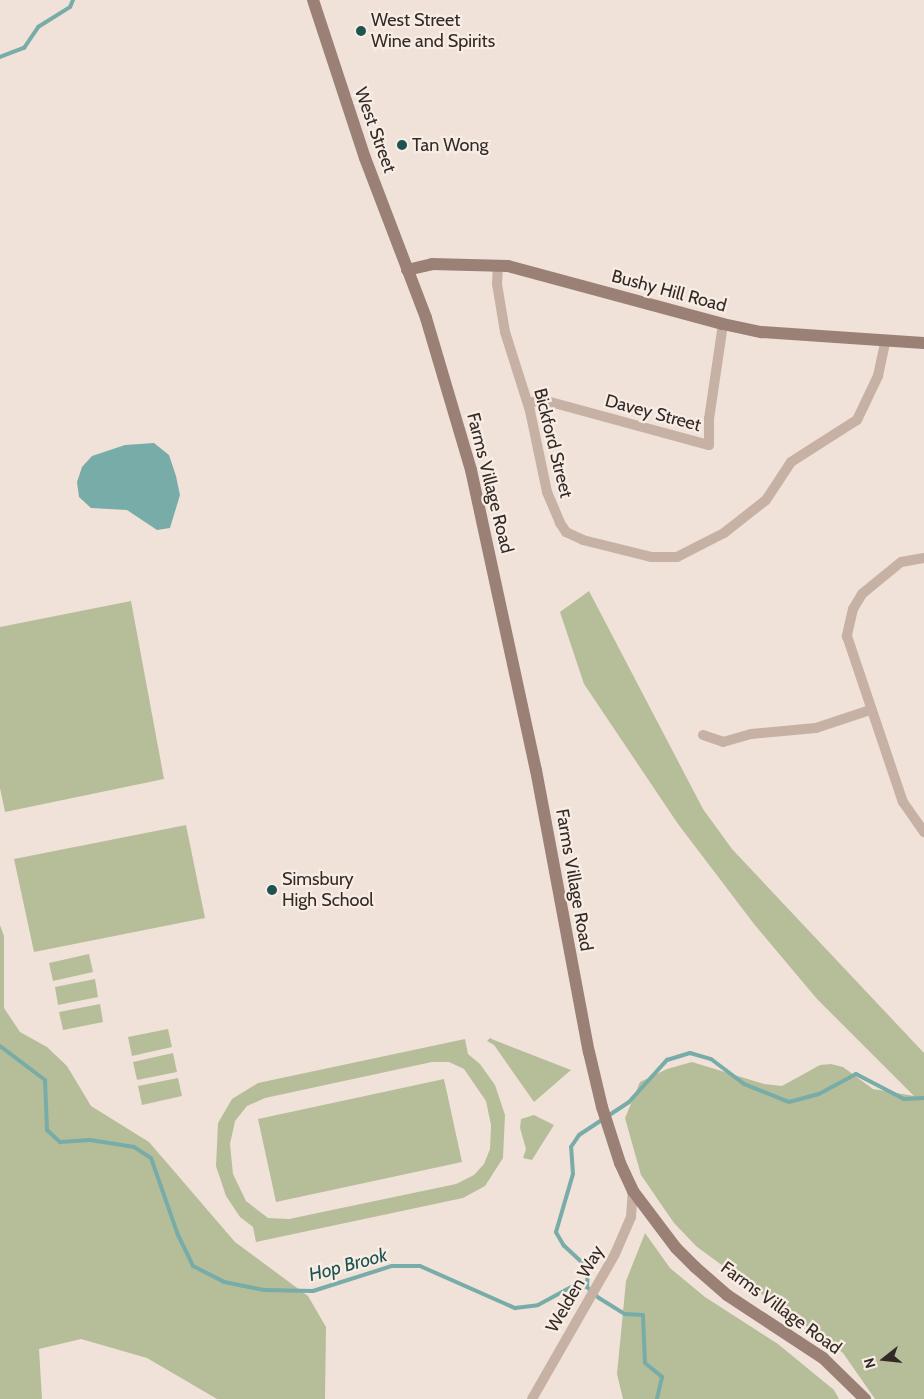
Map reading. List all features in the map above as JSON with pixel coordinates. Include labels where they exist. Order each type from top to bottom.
[{"type":"main road","name":"West Street","points":[[313,0],[359,141],[408,270]]},
{"type":"main road","name":"Bushy Hill Road","points":[[408,270],[432,264],[498,265],[522,268],[723,324],[793,336],[924,344]]},
{"type":"main road","name":"Farms Village Road","points":[[408,270],[435,345],[471,470],[536,770],[602,1107],[633,1191],[676,1248],[695,1267],[727,1295],[823,1358],[865,1399]]},
{"type":"street","name":"Bickford Street","points":[[498,265],[497,284],[505,332],[528,403],[547,492],[566,532],[583,540],[651,556],[677,557],[724,533],[766,500],[791,462],[857,420],[878,376],[885,343]]},
{"type":"street","name":"Davey Street","points":[[528,403],[543,400],[709,445],[709,419],[723,324]]},
{"type":"street","points":[[924,558],[901,562],[879,577],[862,594],[853,610],[847,636],[870,710],[903,802],[924,832]]},
{"type":"street","points":[[703,735],[724,742],[751,734],[816,728],[870,710]]},
{"type":"street","name":"Welden Way","points":[[532,1399],[592,1294],[631,1217],[633,1191]]},
{"type":"green space","points":[[589,591],[703,809],[732,849],[924,1053],[924,1399],[875,1399],[843,1353],[697,1247],[674,1223],[641,1175],[625,1118],[640,1082],[667,1069],[692,1062],[764,1084],[782,1086],[820,1065],[831,1064],[843,1067],[873,1089],[914,1096],[817,999],[754,924],[678,824],[584,684],[560,612]]},
{"type":"green space","points":[[131,601],[164,779],[5,812],[0,788],[0,627]]},
{"type":"green space","points":[[186,825],[205,918],[34,952],[14,859]]},
{"type":"green space","points":[[0,925],[4,936],[4,1008],[20,1032],[47,1047],[67,1066],[91,1106],[149,1142],[235,1242],[308,1296],[326,1327],[325,1399],[217,1399],[147,1358],[81,1339],[39,1349],[42,1399],[0,1399]]},
{"type":"green space","points":[[89,954],[93,972],[53,981],[49,963]]},
{"type":"green space","points":[[95,979],[98,997],[58,1005],[55,987]]},
{"type":"green space","points":[[100,1004],[103,1022],[63,1030],[59,1012]]},
{"type":"green space","points":[[168,1029],[172,1047],[132,1056],[128,1037]]},
{"type":"green space","points":[[490,1038],[571,1070],[534,1102],[494,1045],[487,1041]]},
{"type":"green space","points":[[465,1039],[468,1054],[480,1064],[495,1085],[505,1115],[503,1158],[485,1186],[463,1198],[256,1242],[253,1227],[240,1217],[226,1196],[216,1166],[218,1123],[232,1099],[258,1083]],"holes":[[[432,1062],[449,1062],[464,1069],[486,1101],[491,1125],[490,1149],[484,1164],[474,1175],[456,1184],[289,1219],[268,1218],[246,1201],[233,1174],[230,1144],[235,1121],[247,1106],[265,1098]]]},
{"type":"green space","points":[[173,1053],[177,1072],[137,1080],[133,1062]]},
{"type":"green space","points":[[178,1078],[182,1096],[142,1105],[138,1086]]},
{"type":"green space","points":[[444,1079],[462,1162],[276,1202],[258,1119]]},
{"type":"green space","points":[[534,1115],[554,1125],[532,1160],[523,1158],[526,1149],[520,1128],[521,1119]]},
{"type":"green space","points":[[645,1233],[670,1268],[705,1297],[778,1344],[834,1390],[839,1399],[623,1399],[617,1374],[626,1281]]},
{"type":"water","points":[[154,443],[169,455],[180,495],[170,528],[157,530],[127,510],[91,508],[79,497],[77,482],[82,467],[92,456],[125,445]]},
{"type":"waterway","name":"Hop Brook","points":[[0,57],[24,48],[38,27],[70,7],[73,0]]},
{"type":"waterway","name":"Hop Brook","points":[[0,1046],[45,1080],[47,1130],[60,1142],[90,1140],[134,1147],[151,1158],[178,1235],[193,1266],[224,1282],[264,1290],[313,1291],[392,1266],[420,1266],[515,1308],[538,1305],[575,1285],[587,1287],[599,1298],[625,1314],[643,1315],[645,1363],[662,1377],[657,1399]]},
{"type":"waterway","points":[[587,1287],[588,1268],[564,1246],[556,1232],[573,1174],[571,1147],[579,1135],[629,1102],[667,1060],[690,1053],[711,1059],[744,1084],[789,1102],[819,1094],[856,1074],[904,1099],[924,1098]]},
{"type":"place","name":"West Street Wine and Spirits","points":[[361,31]]},
{"type":"place","name":"Tan Wong","points":[[402,145]]},
{"type":"place","name":"Simsbury High School","points":[[272,890]]}]
